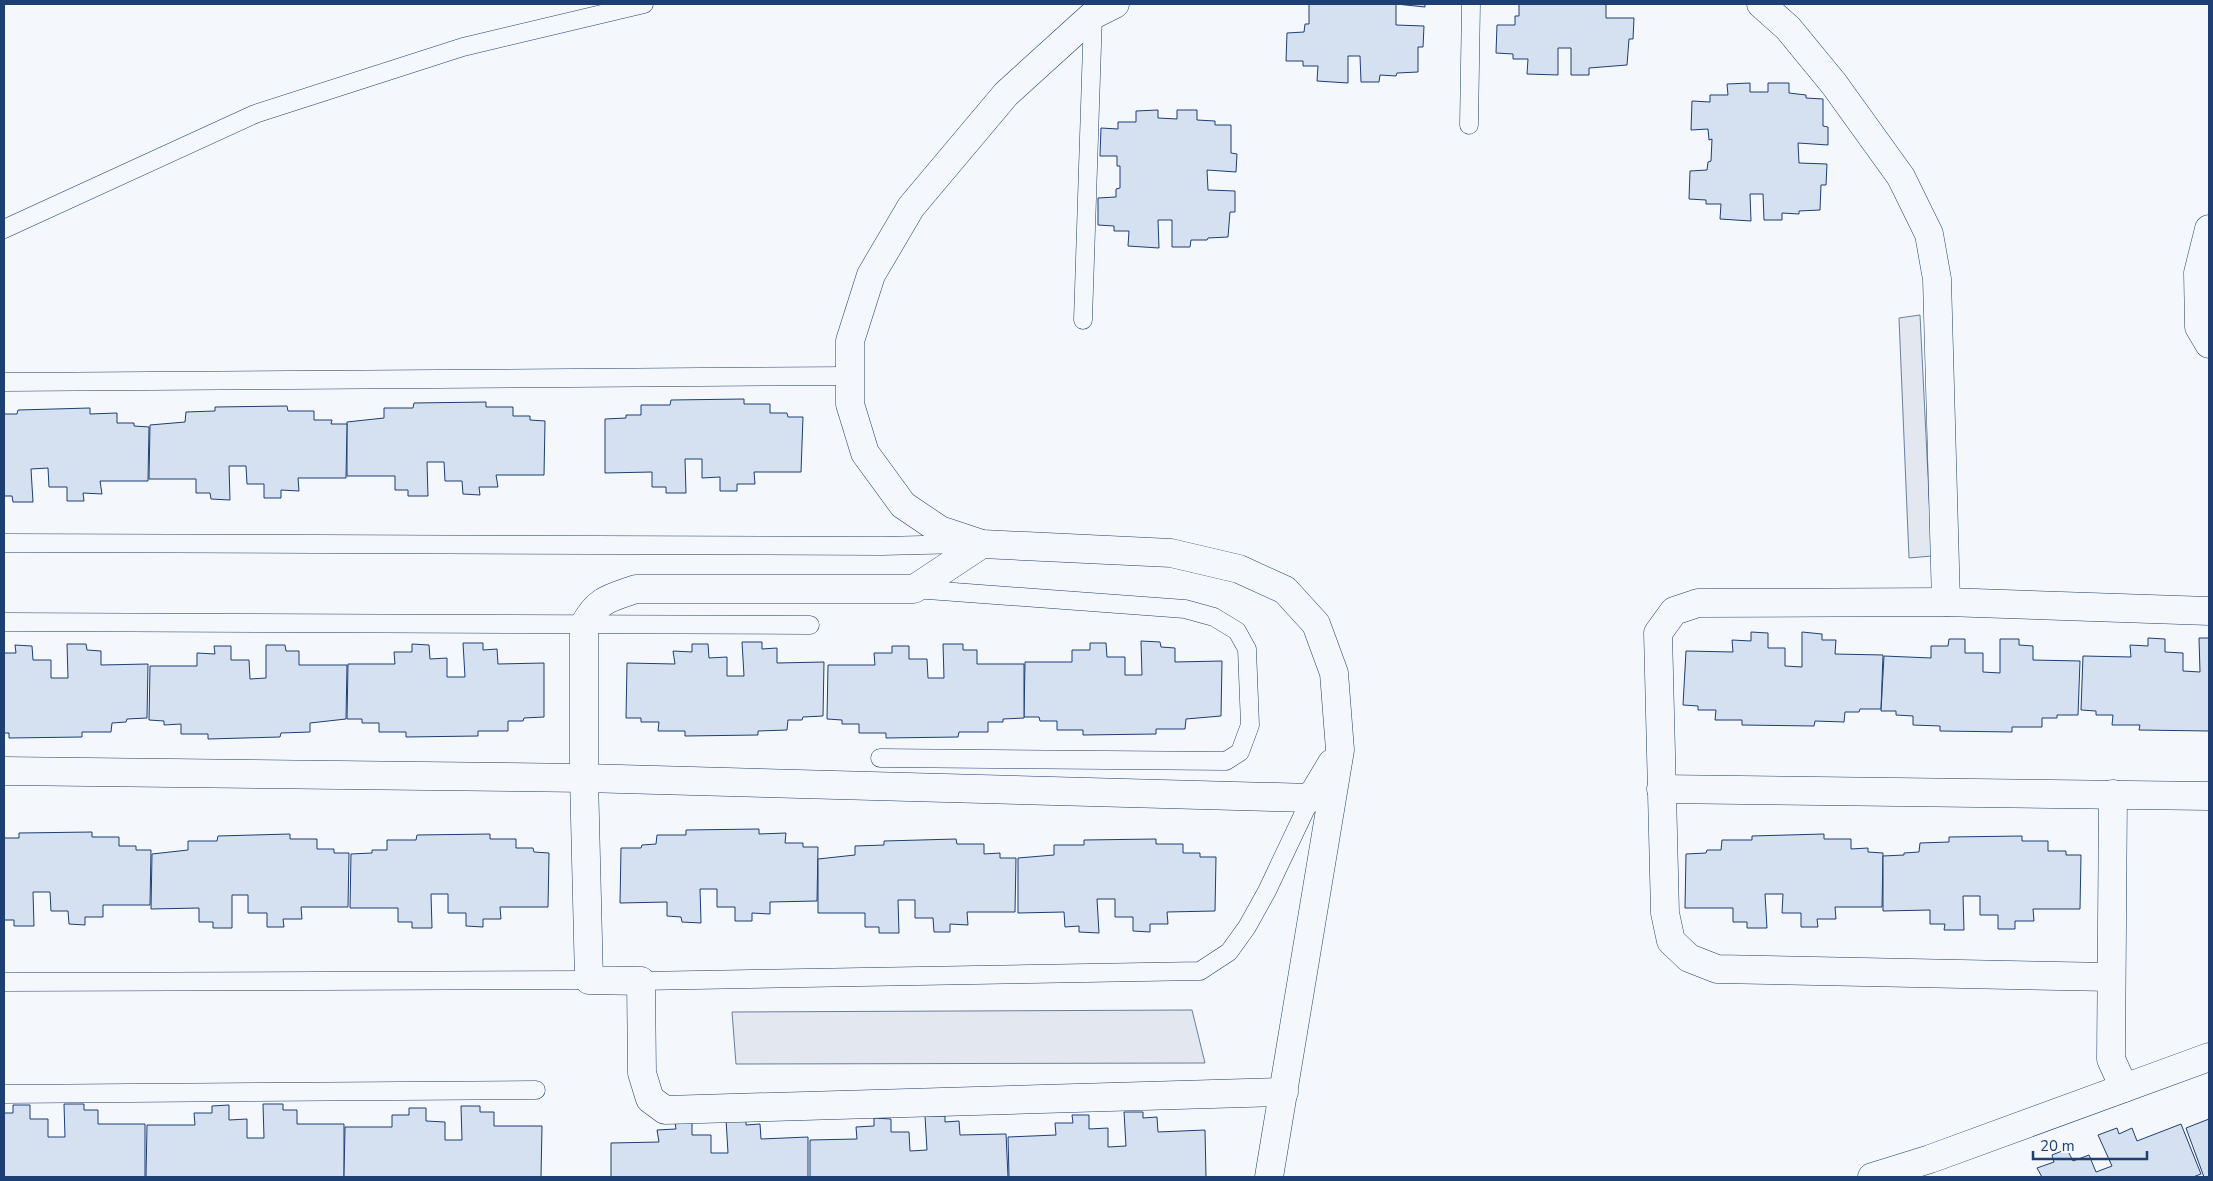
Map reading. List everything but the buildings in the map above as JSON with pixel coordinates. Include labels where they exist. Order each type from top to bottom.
[{"type":"street","points":[[1761,4],[1788,28],[1839,92],[1901,177],[1928,234],[1937,279],[1946,602]]},
{"type":"street","points":[[1104,10],[1006,94],[911,206],[871,275],[850,341],[850,404],[865,453],[903,505],[940,530],[982,544],[1171,553],[1239,569],[1285,590],[1316,624],[1334,673],[1340,750],[1269,1177]]},
{"type":"street","points":[[2209,228],[2198,273],[2199,327],[2209,344]]},
{"type":"street","points":[[982,544],[914,589],[636,589],[607,599],[592,610],[584,625],[584,778],[589,980],[641,981],[642,1073],[650,1099],[665,1110],[1284,1092]]},
{"type":"street","points":[[2111,977],[1717,969],[1688,958],[1671,940],[1665,913],[1658,633],[1674,611],[1698,603],[1946,602],[2209,611]]},
{"type":"street","points":[[4,771],[584,778],[1311,798],[1340,750]]},
{"type":"street","points":[[1661,789],[2209,796]]},
{"type":"street","points":[[2113,794],[2111,1059],[2124,1088]]},
{"type":"street","points":[[1872,1177],[1930,1159],[2209,1057]]},
{"type":"lane","points":[[4,229],[255,114],[463,48],[644,4]]},
{"type":"lane","points":[[1469,124],[1471,4]]},
{"type":"lane","points":[[1083,320],[1104,10]]},
{"type":"lane","points":[[4,382],[850,376]]},
{"type":"lane","points":[[4,543],[872,546],[982,544]]},
{"type":"lane","points":[[880,758],[1226,760],[1240,752],[1250,725],[1247,649],[1237,631],[1214,618],[1185,609],[914,589]]},
{"type":"lane","points":[[4,622],[810,625]]},
{"type":"lane","points":[[641,981],[1200,971],[1229,952],[1248,928],[1311,798]]},
{"type":"lane","points":[[4,982],[589,980]]},
{"type":"lane","points":[[4,1094],[536,1090]]},
{"type":"shaded area","points":[[1920,315],[1932,556],[1909,558],[1899,318]]},
{"type":"shaded area","points":[[1192,1010],[1205,1063],[736,1064],[732,1012]]}]
